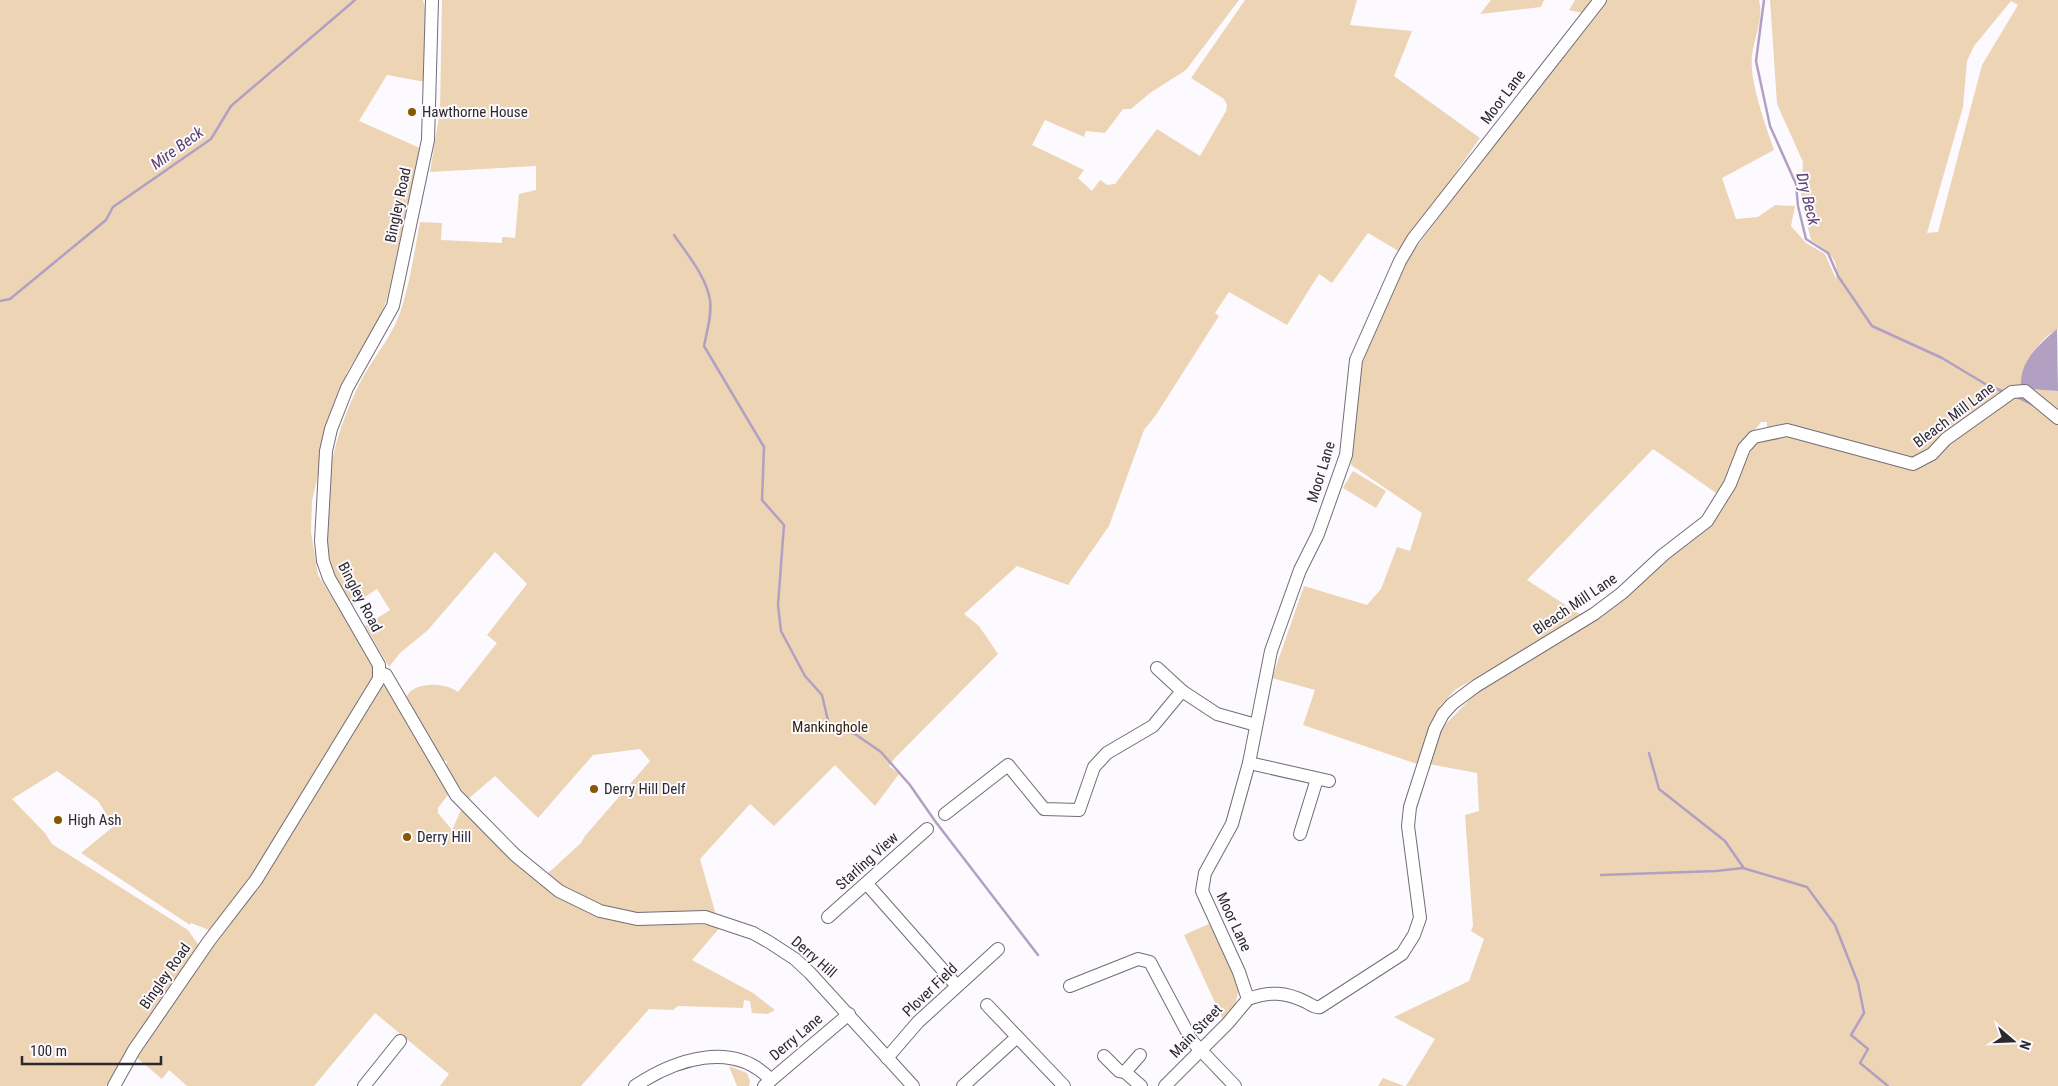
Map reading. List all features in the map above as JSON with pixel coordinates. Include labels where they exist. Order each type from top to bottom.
[{"type":"street","name":"Bingley Road","points":[[114,1086],[134,1050],[209,941],[256,880],[379,679],[380,665],[328,578],[323,560],[321,542],[326,451],[331,429],[347,388],[393,306],[428,140],[432,0]]},
{"type":"street","name":"Moor Lane","points":[[1248,998],[1242,978],[1202,892],[1205,873],[1232,824],[1249,764],[1272,651],[1300,570],[1318,534],[1346,455],[1356,360],[1400,261],[1413,239],[1600,0]]},
{"type":"street","name":"Bleach Mill Lane","points":[[1248,998],[1262,994],[1278,993],[1295,997],[1314,1007],[1320,1007],[1402,954],[1414,935],[1420,918],[1408,826],[1410,807],[1435,729],[1443,714],[1476,686],[1563,634],[1608,604],[1707,520],[1730,484],[1744,448],[1754,437],[1787,430],[1913,464],[1932,454],[1946,439],[2012,392],[2025,391],[2058,418]]},
{"type":"street","points":[[1157,668],[1182,691],[1217,714],[1256,725]]},
{"type":"street","name":"Derry Hill","points":[[380,673],[386,675],[456,795],[515,855],[559,891],[600,911],[637,919],[705,917],[753,933],[795,959],[849,1014],[888,1058],[904,1083]]},
{"type":"street","points":[[946,814],[1008,765],[1044,810],[1079,810],[1094,767],[1107,754],[1153,726],[1182,691]]},
{"type":"street","points":[[1249,764],[1323,780],[1300,834]]},
{"type":"street","name":"Starling View","points":[[828,917],[927,829]]},
{"type":"street","points":[[867,884],[957,986]]},
{"type":"street","name":"Plover Field","points":[[888,1058],[918,1022],[998,948]]},
{"type":"street","points":[[1070,986],[1138,959],[1150,962],[1192,1041],[1235,1086]]},
{"type":"street","name":"Main Street","points":[[1165,1086],[1228,1023],[1248,998]]},
{"type":"street","points":[[987,1006],[1064,1086]]},
{"type":"street","name":"Derry Lane","points":[[767,1083],[849,1014]]},
{"type":"street","points":[[963,1086],[1016,1038]]},
{"type":"street","points":[[364,1086],[400,1041]]},
{"type":"street","points":[[1104,1056],[1119,1071],[1125,1072],[1141,1086]]},
{"type":"street","points":[[1125,1072],[1140,1056]]},
{"type":"street","points":[[635,1086],[668,1066],[686,1060],[707,1057],[740,1060],[762,1070],[767,1083]]},
{"type":"green space","points":[[0,0],[423,0],[425,8],[425,82],[387,75],[359,121],[420,148],[387,299],[378,322],[347,372],[329,427],[312,501],[311,532],[318,575],[371,660],[375,671],[374,679],[242,894],[214,932],[191,923],[190,925],[81,853],[114,826],[98,801],[57,771],[12,799],[45,833],[52,844],[188,930],[200,947],[131,1045],[106,1086],[0,1086]]},
{"type":"green space","name":"Mankinghole","points":[[442,0],[1239,0],[1186,70],[1150,93],[1131,109],[1123,109],[1105,133],[1086,131],[1084,137],[1045,120],[1032,145],[1084,170],[1078,178],[1092,191],[1100,180],[1107,185],[1115,184],[1157,129],[1200,156],[1226,111],[1227,105],[1224,99],[1191,78],[1245,0],[1357,0],[1350,25],[1412,31],[1394,76],[1480,138],[1400,252],[1368,233],[1332,283],[1319,274],[1287,325],[1229,292],[1215,313],[1219,316],[1156,415],[1144,430],[1109,526],[1068,585],[1017,566],[964,614],[979,626],[998,654],[894,759],[889,766],[899,774],[875,806],[835,765],[774,826],[750,804],[700,859],[716,915],[702,910],[637,919],[598,906],[545,876],[581,843],[650,761],[640,749],[593,755],[538,818],[495,776],[468,799],[446,768],[447,761],[441,760],[406,697],[416,688],[431,685],[439,685],[458,692],[497,643],[487,635],[527,584],[495,552],[428,630],[400,653],[389,667],[365,626],[390,610],[377,589],[351,606],[335,580],[328,551],[326,500],[329,474],[335,449],[352,400],[363,377],[390,334],[402,308],[420,222],[442,223],[441,240],[502,243],[502,237],[515,238],[519,194],[536,190],[536,166],[430,172],[440,111]]},
{"type":"green space","points":[[1491,0],[1544,0],[1541,7],[1480,14]]},
{"type":"green space","points":[[1575,0],[1594,0],[1586,14],[1569,10]]},
{"type":"green space","points":[[1604,0],[1759,0],[1760,14],[1752,56],[1753,78],[1774,150],[1722,178],[1736,219],[1758,217],[1775,205],[1795,206],[1791,226],[1806,243],[1825,254],[1836,279],[1836,266],[1831,255],[1811,240],[1801,200],[1803,162],[1777,104],[1770,0],[2058,0],[2058,330],[2045,338],[2033,352],[2028,360],[2021,384],[2028,389],[2058,391],[2058,1086],[1406,1086],[1435,1039],[1394,1017],[1469,981],[1484,939],[1471,931],[1473,926],[1465,815],[1479,811],[1477,773],[1429,764],[1441,729],[1474,695],[1625,596],[1662,563],[1709,526],[1757,440],[1790,434],[1897,465],[1927,465],[1951,438],[2016,390],[2014,388],[2010,389],[1947,433],[1929,454],[1912,460],[1794,427],[1767,431],[1767,422],[1761,422],[1745,439],[1719,495],[1653,449],[1527,580],[1581,615],[1455,690],[1440,706],[1417,764],[1303,725],[1315,690],[1272,678],[1304,586],[1367,605],[1381,589],[1397,547],[1410,551],[1422,513],[1351,465],[1359,355],[1408,258]],"holes":[[[2011,1],[2018,5],[1982,65],[1938,232],[1927,233],[1963,107],[1967,61],[1974,46]]]},
{"type":"green space","points":[[1353,471],[1386,491],[1376,508],[1343,488]]},
{"type":"green space","points":[[385,682],[451,791],[438,808],[438,813],[452,830],[461,810],[528,873],[580,908],[625,923],[722,925],[692,960],[753,993],[775,1010],[768,1014],[752,1013],[750,1001],[744,1000],[743,1008],[678,1006],[673,1010],[649,1009],[581,1086],[440,1086],[449,1074],[375,1013],[314,1086],[187,1086],[169,1070],[162,1079],[137,1058],[158,1021],[247,902]]},
{"type":"green space","points":[[1211,923],[1239,989],[1235,1005],[1223,1020],[1184,935]]},
{"type":"green space","points":[[729,1066],[747,1073],[750,1081],[749,1086],[737,1086]]},
{"type":"green space","points":[[1383,1078],[1404,1086],[1378,1086]]},
{"type":"shaded area","points":[[2057,329],[2058,391],[2028,389],[2021,384],[2027,360],[2038,346]]},
{"type":"waterway","name":"Mire Beck","points":[[0,301],[10,299],[106,220],[113,207],[211,139],[231,106],[355,0]]},
{"type":"waterway","name":"Dry Beck","points":[[1764,0],[1756,61],[1770,126],[1796,184],[1798,206],[1806,239],[1828,253],[1838,276],[1872,326],[1942,358],[1987,385],[2004,392]]},
{"type":"waterway","points":[[674,235],[705,282],[708,291],[710,311],[704,346],[764,447],[762,500],[784,525],[778,605],[781,631],[805,676],[822,695],[829,725],[855,734],[881,752],[910,785],[935,821],[1038,955]]},
{"type":"waterway","name":"Dry Beck","points":[[2017,397],[2030,403]]},
{"type":"waterway","points":[[1649,753],[1659,789],[1725,841],[1743,867]]},
{"type":"waterway","points":[[1601,875],[1716,871],[1743,868],[1807,887],[1835,925],[1858,983],[1864,1013],[1851,1035],[1868,1049],[1860,1063],[1888,1086]]},
{"type":"place","name":"Hawthorne House","points":[[412,112]]},
{"type":"place","name":"Derry Hill Delf","points":[[594,789]]},
{"type":"place","name":"High Ash","points":[[58,820]]},
{"type":"place","name":"Derry Hill","points":[[407,837]]}]
